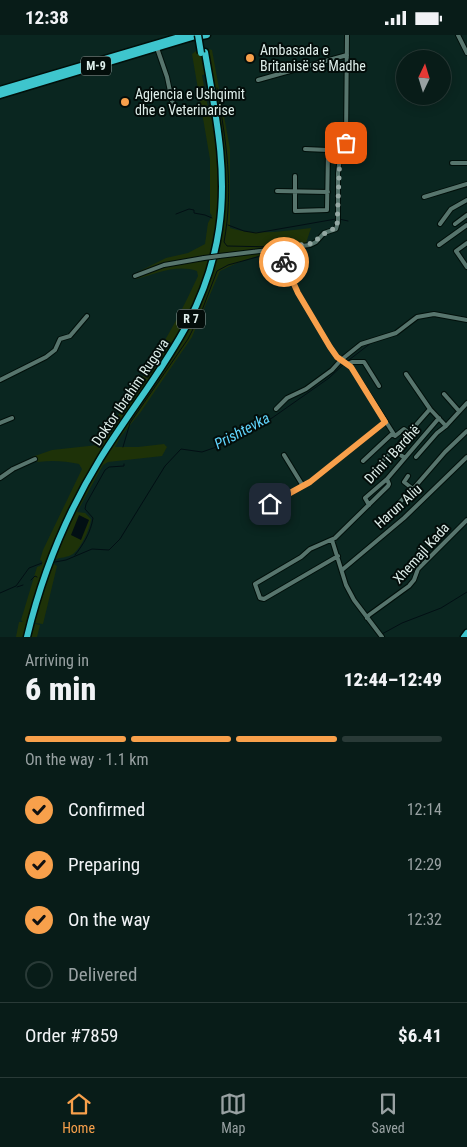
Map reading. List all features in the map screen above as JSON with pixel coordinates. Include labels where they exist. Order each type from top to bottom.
[{"type":"highway","points":[[195,36],[207,35]]},
{"type":"highway","name":"M-9","points":[[0,95],[195,36]]},
{"type":"highway","name":"M-9","points":[[0,90],[195,36]]},
{"type":"highway","name":"Doktor Ibrahim Rugova","points":[[26,637],[48,566],[76,501],[109,444],[182,336],[198,303],[211,266],[220,222],[222,172],[219,138],[203,53],[195,36]]},
{"type":"highway","points":[[464,637],[467,633]]},
{"type":"street","points":[[135,276],[164,265],[313,243],[322,235],[337,227],[338,173],[341,150],[346,144],[347,35]]},
{"type":"street","points":[[458,35],[467,53]]},
{"type":"street","points":[[157,48],[167,77],[172,101],[178,114]]},
{"type":"street","points":[[258,80],[347,55]]},
{"type":"street","points":[[305,149],[341,150]]},
{"type":"street","points":[[295,176],[295,211],[327,210],[328,150]]},
{"type":"street","points":[[452,163],[467,163]]},
{"type":"street","points":[[424,197],[467,184]]},
{"type":"street","points":[[277,191],[328,192]]},
{"type":"street","points":[[440,224],[451,209],[467,199]]},
{"type":"street","points":[[455,224],[467,215]]},
{"type":"street","points":[[438,245],[467,225]]},
{"type":"street","points":[[467,243],[456,251],[467,267]]},
{"type":"street","points":[[280,248],[280,254],[298,293],[335,354],[351,367],[395,436],[404,429],[410,433]]},
{"type":"street","points":[[344,363],[361,344],[396,333],[418,317],[434,314],[467,320]]},
{"type":"street","points":[[0,380],[46,357],[55,350],[60,339],[70,336],[87,316]]},
{"type":"street","points":[[276,409],[287,399],[306,389],[332,370],[352,361],[364,362],[379,386]]},
{"type":"street","points":[[406,374],[430,409],[446,426]]},
{"type":"street","points":[[444,394],[459,411]]},
{"type":"street","points":[[416,457],[467,403]]},
{"type":"street","points":[[400,444],[430,409]]},
{"type":"street","points":[[0,423],[12,418]]},
{"type":"street","name":"Drini i Bardhë","points":[[369,505],[366,498],[387,479],[439,418]]},
{"type":"street","points":[[270,504],[302,486],[385,422]]},
{"type":"street","points":[[391,511],[467,431]]},
{"type":"street","points":[[363,461],[393,433]]},
{"type":"street","points":[[378,466],[393,450],[405,458]]},
{"type":"street","points":[[284,455],[302,486]]},
{"type":"street","name":"Harun Aliu","points":[[342,569],[404,518],[467,457]]},
{"type":"street","points":[[0,479],[13,469],[35,459]]},
{"type":"street","points":[[408,476],[404,481],[413,489]]},
{"type":"street","points":[[338,557],[264,599],[261,599],[257,593],[254,585],[256,583],[301,557],[310,549],[332,540],[389,485],[387,479]]},
{"type":"street","name":"Xhemajl Kada","points":[[367,618],[412,583],[418,569],[467,520]]},
{"type":"street","points":[[332,540],[346,585],[354,600],[382,637]]},
{"type":"green space","points":[[212,50],[230,149],[230,228],[260,232],[311,228],[306,243],[251,258],[220,271],[192,337],[115,447],[164,444],[167,447],[162,456],[108,462],[103,465],[77,512],[85,513],[91,519],[85,538],[73,554],[54,560],[54,564],[57,566],[43,624],[27,622],[40,625],[37,637],[16,637],[19,622],[23,622],[21,620],[37,567],[42,565],[40,560],[43,550],[82,469],[79,464],[59,461],[38,462],[32,457],[52,450],[98,445],[152,363],[198,276],[197,271],[189,269],[166,270],[136,279],[134,274],[166,258],[188,253],[205,244],[208,223],[212,216],[210,213],[210,159],[192,54],[196,51]],"holes":[[[210,74],[216,107],[208,108],[202,75]]]},
{"type":"shaded area","points":[[79,515],[89,520],[81,540],[71,535]]},
{"type":"waterway","points":[[217,88],[226,146],[229,183],[224,242],[227,246],[275,247]]},
{"type":"waterway","points":[[176,214],[189,209],[194,210],[194,213],[212,218]]},
{"type":"waterway","points":[[228,225],[256,233],[336,219]]},
{"type":"waterway","points":[[339,219],[348,221]]},
{"type":"waterway","points":[[123,447],[130,423],[188,339],[201,313],[217,271],[228,265],[279,251]]},
{"type":"waterway","name":"Prishtevka","points":[[55,562],[66,560],[92,549],[109,550],[120,539],[165,466],[181,449],[202,452],[225,444],[247,432],[272,418],[329,378],[371,343]]},
{"type":"waterway","points":[[117,439],[125,427]]},
{"type":"waterway","points":[[75,555],[86,538],[92,523],[93,518],[85,509],[86,504],[105,470],[109,467],[124,466],[124,464]]},
{"type":"waterway","points":[[87,487],[95,473]]},
{"type":"waterway","name":"Prishtevka","points":[[0,593],[16,586],[29,568],[42,563]]},
{"type":"waterway","points":[[31,580],[35,576],[37,577]]},
{"type":"waterway","name":"Prishtevka","points":[[17,587],[23,585]]},
{"type":"waterway","points":[[382,634],[402,623],[441,608],[467,592]]},
{"type":"way so far","points":[[284,262],[280,248],[313,243],[320,236],[336,229],[338,222],[340,153],[346,143]]},
{"type":"place","name":"Ambasada e Britanisë së Madhe","points":[[250,58]]},
{"type":"place","name":"Agjencia e Ushqimit dhe e Veterinarise","points":[[125,102]]},
{"type":"route","points":[[270,504],[310,482],[385,422],[351,367],[337,357],[330,347],[298,293],[284,262]]}]
